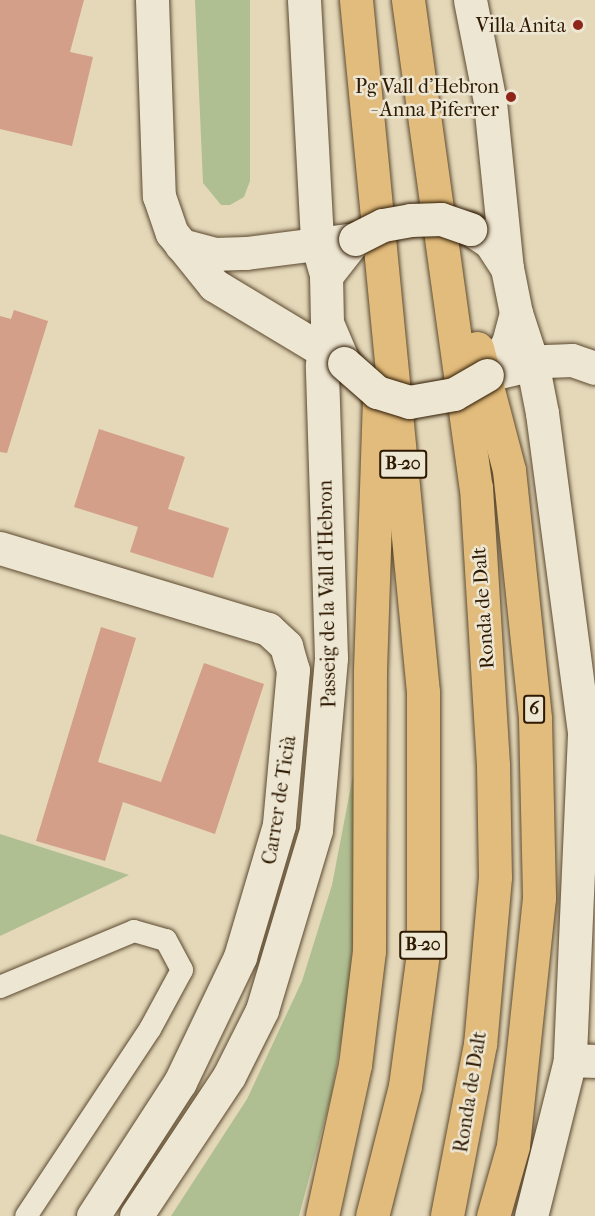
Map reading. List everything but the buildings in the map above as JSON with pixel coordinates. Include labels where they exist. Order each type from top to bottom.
[{"type":"highway","name":"B-20","points":[[356,0],[384,258],[423,692],[423,953],[405,1086],[372,1216]]},
{"type":"highway","name":"Ronda de Dalt","points":[[408,0],[440,207],[476,487],[494,765],[495,877],[480,1044],[447,1216]]},
{"type":"highway","name":"6","points":[[440,207],[509,470],[535,719],[539,898],[513,1146],[493,1216]]},
{"type":"highway","points":[[322,1216],[355,1065],[369,951],[370,670],[384,258]]},
{"type":"street","points":[[152,0],[159,196],[163,215],[181,245],[214,285],[331,345],[377,392],[410,402],[454,394],[490,371],[532,362],[572,360],[595,368]]},
{"type":"street","points":[[304,0],[317,243],[326,276],[331,345]]},
{"type":"street","points":[[470,0],[490,102],[507,268],[516,313],[532,362],[590,736],[582,1061],[531,1216]]},
{"type":"street","points":[[181,245],[214,254],[246,253],[355,239],[383,225],[418,219],[441,219],[470,229],[490,242],[507,268]]},
{"type":"street","points":[[326,276],[355,239]]},
{"type":"street","points":[[490,371],[508,344],[516,313]]},
{"type":"street","name":"Passeig de la Vall d'Hebron","points":[[136,1216],[229,1076],[262,1010],[316,830],[331,669],[331,345]]},
{"type":"street","name":"Carrer de Ticià","points":[[0,548],[268,629],[286,646],[293,670],[279,825],[240,957],[180,1082],[93,1216]]},
{"type":"lane","points":[[0,987],[134,931],[166,940],[182,970],[150,1029],[26,1216]]},
{"type":"green space","points":[[195,0],[250,0],[250,181],[244,197],[230,205],[221,205],[203,183]]},
{"type":"green space","points":[[354,770],[358,886],[347,1007],[331,1096],[299,1216],[171,1216],[247,1099],[302,981],[332,885]]},
{"type":"green space","points":[[0,834],[129,875],[0,936]]},
{"type":"place","name":"Villa Anita","points":[[578,25]]},
{"type":"place","name":"Pg Vall d'Hebron - Anna Piferrer","points":[[511,97]]}]
